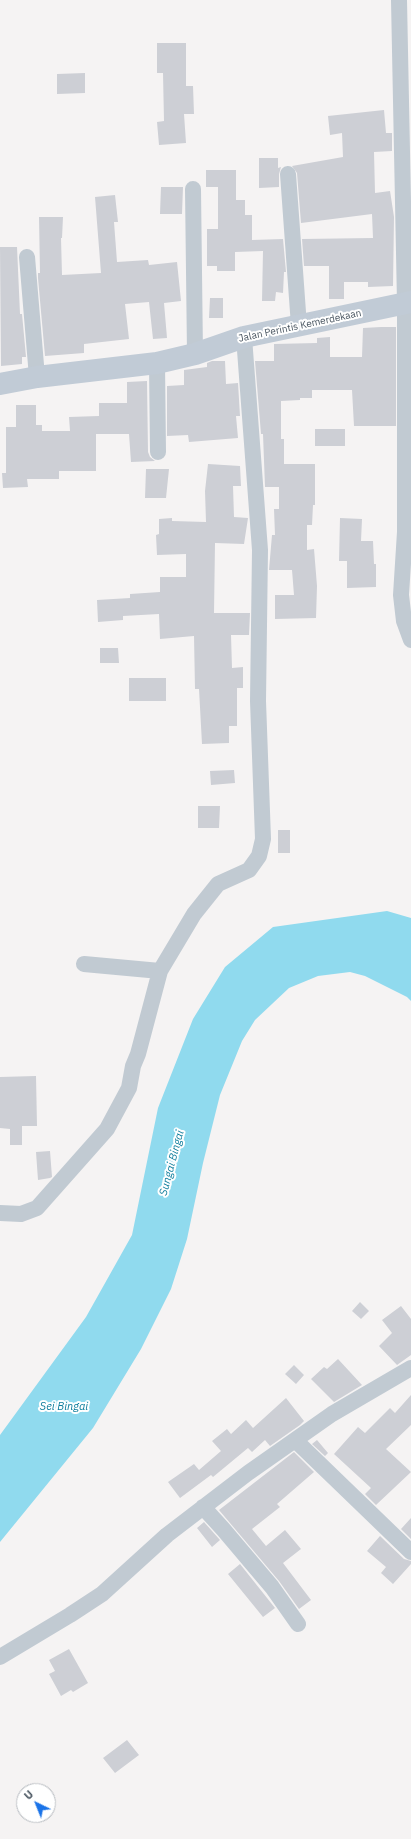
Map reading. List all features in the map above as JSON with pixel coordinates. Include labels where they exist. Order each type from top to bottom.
[{"type":"street","points":[[399,0],[408,303],[405,532],[401,595],[404,621],[411,640]]},
{"type":"street","points":[[288,174],[298,326]]},
{"type":"street","points":[[193,189],[195,354]]},
{"type":"street","points":[[27,257],[37,377]]},
{"type":"street","name":"Jalan Perintis Kemerdekaan","points":[[0,384],[37,377],[157,363],[195,354],[244,337],[408,303]]},
{"type":"street","points":[[0,1213],[21,1214],[37,1208],[107,1129],[129,1088],[133,1066],[138,1054],[160,971],[194,914],[218,884],[249,870],[259,856],[263,839],[258,701],[260,550],[244,337]]},
{"type":"street","points":[[157,363],[158,452]]},
{"type":"street","points":[[84,964],[160,971]]},
{"type":"street","points":[[0,1657],[102,1594],[162,1540],[203,1506],[248,1473],[296,1441],[332,1414],[411,1368]]},
{"type":"street","points":[[296,1441],[411,1552]]},
{"type":"street","points":[[203,1506],[272,1587],[298,1624]]},
{"type":"water","name":"Sei Bingai","points":[[387,911],[411,918],[411,1001],[407,997],[365,976],[350,972],[318,976],[289,988],[255,1020],[242,1041],[220,1095],[203,1163],[187,1239],[171,1289],[141,1349],[93,1428],[0,1542],[0,1435],[86,1317],[132,1235],[158,1108],[193,1019],[225,967],[273,927]]},
{"type":"building","points":[[157,43],[186,43],[186,86],[193,86],[194,114],[184,114],[186,143],[159,145],[157,122],[164,121],[163,73],[157,73]]},
{"type":"building","points":[[85,73],[85,93],[57,94],[57,74]]},
{"type":"building","points":[[384,110],[386,133],[392,133],[392,151],[374,152],[375,193],[390,191],[394,217],[393,286],[368,287],[368,282],[344,282],[344,299],[329,299],[329,266],[304,266],[302,239],[373,238],[372,214],[301,223],[297,173],[292,166],[343,157],[342,133],[330,135],[328,116]]},
{"type":"building","points":[[259,158],[278,158],[278,168],[281,167],[279,174],[279,187],[259,188]]},
{"type":"building","points":[[206,170],[236,170],[236,200],[245,200],[245,215],[252,215],[252,240],[283,239],[286,272],[284,272],[283,293],[276,292],[275,301],[262,301],[263,251],[235,252],[235,271],[217,271],[217,266],[207,266],[207,229],[218,229],[218,187],[206,187]]},
{"type":"building","points":[[161,187],[183,187],[182,214],[160,214]]},
{"type":"building","points":[[115,195],[118,222],[114,222],[117,262],[148,260],[149,265],[177,262],[181,301],[164,303],[167,338],[153,339],[149,302],[125,304],[129,339],[84,344],[84,353],[45,356],[38,278],[38,273],[40,273],[39,217],[63,217],[61,238],[62,275],[101,273],[95,197]]},
{"type":"building","points":[[0,247],[17,247],[20,314],[22,314],[26,357],[22,357],[22,364],[1,366]]},
{"type":"building","points":[[210,298],[223,298],[223,318],[209,318]]},
{"type":"building","points":[[396,327],[396,426],[354,426],[352,390],[312,390],[312,398],[281,401],[281,439],[284,439],[284,464],[315,464],[315,505],[313,505],[312,525],[307,525],[307,550],[314,549],[317,586],[316,618],[275,619],[275,595],[294,595],[292,570],[269,570],[272,535],[275,535],[274,509],[279,509],[279,487],[265,487],[263,434],[261,434],[255,361],[274,361],[274,344],[317,343],[317,338],[330,337],[330,357],[362,357],[363,328]]},
{"type":"building","points":[[212,361],[225,361],[226,384],[238,383],[240,416],[236,416],[238,438],[189,442],[188,435],[167,436],[167,386],[184,385],[184,370],[207,367],[207,363]]},
{"type":"building","points":[[147,381],[148,452],[150,457],[155,461],[131,462],[129,434],[96,434],[96,471],[59,471],[59,479],[27,479],[28,487],[3,488],[2,473],[6,473],[6,427],[16,427],[16,405],[36,405],[36,425],[42,425],[42,431],[70,431],[69,417],[99,416],[99,403],[127,403],[127,382]]},
{"type":"building","points":[[315,429],[345,429],[345,446],[315,446]]},
{"type":"building","points":[[208,464],[240,466],[241,486],[233,486],[234,517],[248,518],[244,544],[215,543],[214,613],[250,613],[249,635],[231,635],[232,668],[243,667],[243,688],[237,688],[237,726],[229,726],[229,743],[202,744],[199,689],[195,689],[194,636],[160,639],[159,614],[123,616],[123,620],[98,622],[97,600],[130,598],[130,594],[160,592],[160,577],[186,577],[186,554],[157,555],[156,535],[159,534],[159,519],[172,518],[172,521],[206,522],[205,491]]},
{"type":"building","points":[[146,469],[169,469],[166,498],[145,498]]},
{"type":"building","points":[[340,518],[362,519],[361,541],[373,541],[374,564],[376,564],[376,587],[347,588],[347,561],[339,561]]},
{"type":"building","points":[[100,648],[118,648],[119,663],[100,663]]},
{"type":"building","points":[[129,678],[166,678],[166,701],[129,701]]},
{"type":"building","points":[[234,770],[235,783],[211,785],[210,771]]},
{"type":"building","points":[[198,806],[220,806],[219,828],[198,828]]},
{"type":"building","points":[[278,830],[290,830],[290,853],[278,853]]},
{"type":"building","points":[[36,1076],[37,1126],[22,1126],[22,1145],[10,1145],[10,1129],[0,1128],[0,1077]]},
{"type":"building","points":[[50,1151],[52,1177],[38,1180],[36,1152]]},
{"type":"building","points":[[360,1302],[369,1311],[361,1319],[352,1311]]},
{"type":"building","points":[[401,1306],[411,1319],[411,1355],[397,1365],[379,1346],[392,1333],[382,1320]]},
{"type":"building","points":[[338,1359],[362,1385],[334,1402],[311,1379],[324,1367],[327,1369]]},
{"type":"building","points":[[294,1365],[304,1375],[296,1384],[285,1374]]},
{"type":"building","points":[[411,1395],[411,1425],[386,1449],[411,1472],[376,1505],[365,1494],[371,1488],[334,1454],[358,1427],[365,1433],[390,1408],[395,1413]]},
{"type":"building","points":[[286,1398],[304,1421],[300,1425],[270,1446],[265,1440],[252,1452],[248,1448],[213,1477],[211,1475],[180,1498],[168,1482],[194,1464],[199,1470],[221,1451],[212,1441],[227,1429],[231,1434],[246,1420],[253,1428]]},
{"type":"building","points":[[317,1440],[328,1453],[325,1456],[312,1444]]},
{"type":"building","points":[[294,1452],[314,1472],[277,1504],[280,1507],[252,1529],[266,1546],[285,1530],[301,1549],[283,1563],[311,1600],[299,1609],[279,1581],[219,1510]]},
{"type":"building","points":[[411,1518],[411,1539],[401,1529]]},
{"type":"building","points":[[204,1522],[220,1540],[212,1547],[197,1528]]},
{"type":"building","points":[[380,1536],[404,1559],[411,1561],[411,1564],[393,1584],[381,1573],[386,1567],[367,1551]]},
{"type":"building","points":[[240,1564],[275,1608],[263,1617],[228,1574]]},
{"type":"building","points":[[69,1649],[88,1683],[73,1692],[71,1690],[61,1696],[49,1674],[55,1671],[49,1660]]},
{"type":"building","points":[[127,1740],[139,1755],[115,1773],[103,1758]]},
{"type":"water label","name":"Sungai Bingai","points":[[172,1163]]}]
